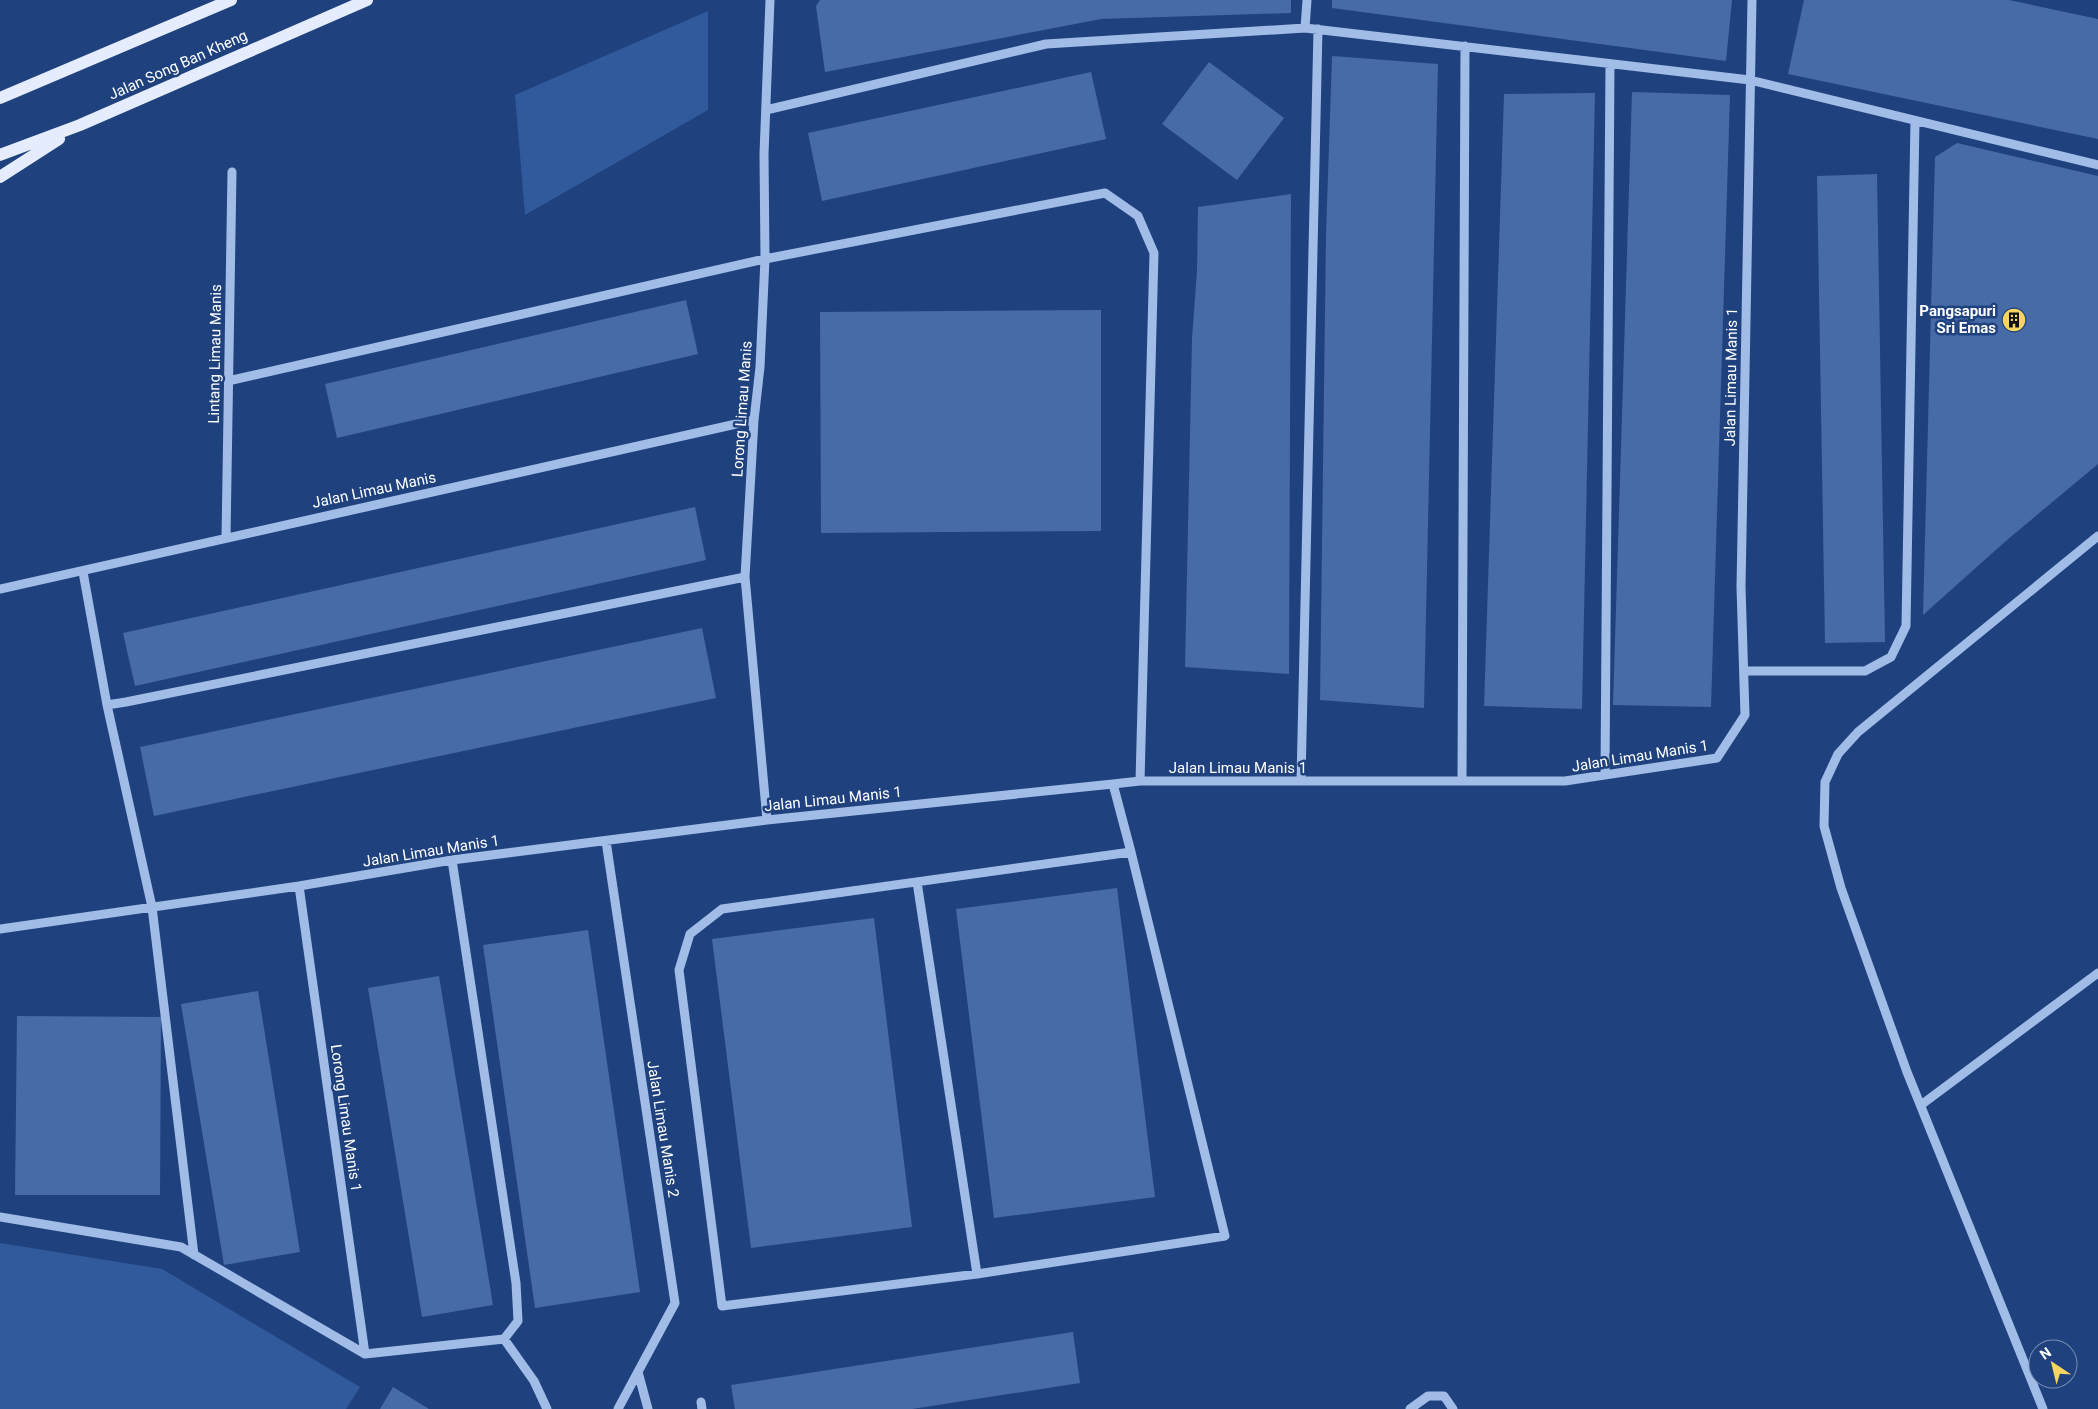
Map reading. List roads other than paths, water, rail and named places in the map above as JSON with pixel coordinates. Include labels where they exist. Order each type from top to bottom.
[{"type":"main road","points":[[0,98],[231,0]]},
{"type":"main road","name":"Jalan Song Ban Kheng","points":[[0,155],[80,126],[367,0]]},
{"type":"main road","points":[[0,88],[23,88]]},
{"type":"main road","points":[[0,177],[80,126]]},
{"type":"street","name":"Lorong Limau Manis","points":[[767,820],[745,578],[766,258],[764,154],[770,0]]},
{"type":"street","points":[[1305,28],[1308,0]]},
{"type":"street","name":"Jalan Limau Manis 1","points":[[0,929],[299,886],[452,860],[767,820],[1140,781],[1565,781],[1718,758],[1745,715],[1741,586],[1752,0]]},
{"type":"street","points":[[766,110],[1046,44],[1305,28],[1750,80],[2098,165]]},
{"type":"street","points":[[1301,781],[1318,29]]},
{"type":"street","points":[[1462,781],[1465,46]]},
{"type":"street","points":[[1605,775],[1610,64]]},
{"type":"street","points":[[1744,672],[1864,671],[1891,657],[1906,626],[1915,120]]},
{"type":"street","name":"Lintang Limau Manis","points":[[226,537],[232,172]]},
{"type":"street","points":[[228,381],[766,258],[1106,192],[1138,216],[1154,253],[1140,781]]},
{"type":"street","name":"Jalan Limau Manis","points":[[0,589],[83,572],[226,537],[754,420]]},
{"type":"street","points":[[2043,1409],[1907,1072],[1841,888],[1824,826],[1825,782],[1838,754],[1858,732],[2098,536]]},
{"type":"street","points":[[83,572],[107,705],[152,907],[194,1255]]},
{"type":"street","points":[[107,705],[745,578]]},
{"type":"street","points":[[1114,784],[1131,852],[1225,1236],[977,1274],[722,1306],[679,970],[690,934],[722,909],[1131,852]]},
{"type":"street","name":"Jalan Limau Manis 2","points":[[606,841],[675,1303],[618,1409]]},
{"type":"street","points":[[0,1217],[181,1248],[365,1354],[504,1339],[518,1320],[516,1283],[452,860]]},
{"type":"street","points":[[917,882],[977,1274]]},
{"type":"street","name":"Lorong Limau Manis 1","points":[[299,886],[365,1354]]},
{"type":"street","points":[[1921,1105],[2098,973]]},
{"type":"street","points":[[504,1339],[534,1381],[547,1409]]},
{"type":"street","points":[[638,1372],[648,1409]]},
{"type":"street","points":[[1410,1409],[1428,1396],[1444,1396],[1453,1409]]},
{"type":"place","name":"Pangsapuri Sri Emas","points":[[2014,320]]}]
